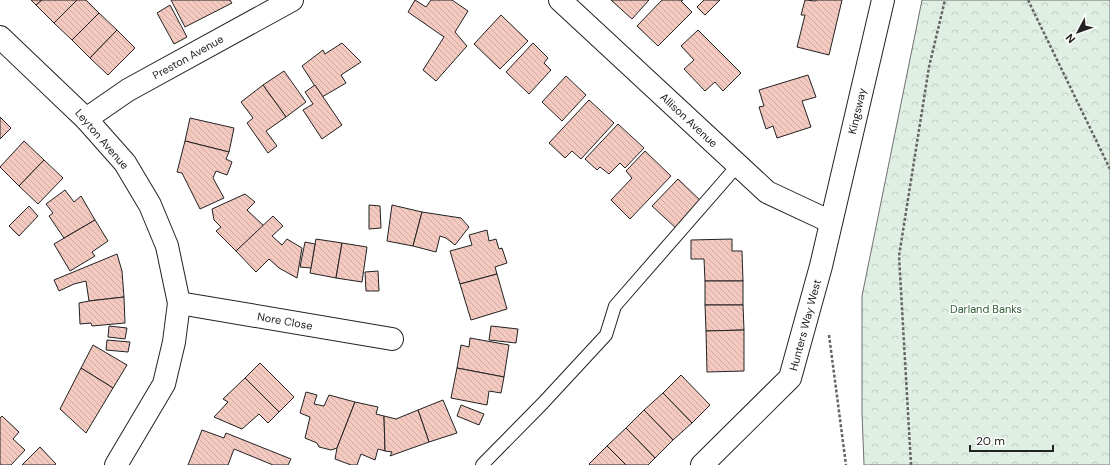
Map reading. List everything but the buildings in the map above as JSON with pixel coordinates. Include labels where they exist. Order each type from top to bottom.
[{"type":"street","name":"Allison Avenue","points":[[560,0],[767,192],[831,222]]},
{"type":"street","name":"Kingsway","points":[[831,222],[883,0]]},
{"type":"street","name":"Preston Avenue","points":[[86,119],[128,90],[288,1]]},
{"type":"street","name":"Leyton Avenue","points":[[0,37],[86,119],[125,163],[150,205],[167,246],[179,303],[174,342],[164,384],[116,465]]},
{"type":"street","name":"Hunters Way West","points":[[702,465],[790,378],[831,222]]},
{"type":"street","name":"Nore Close","points":[[179,303],[392,339]]},
{"type":"lane","points":[[482,465],[543,403],[606,335],[615,306],[738,165]]},
{"type":"path","points":[[911,465],[899,256],[929,67],[945,0]]},
{"type":"path","points":[[1028,0],[1110,169]]},
{"type":"path","points":[[829,335],[846,465]]},
{"type":"green space","name":"Darland Banks","points":[[922,0],[1110,0],[1110,465],[864,465],[862,413],[862,296]]}]
